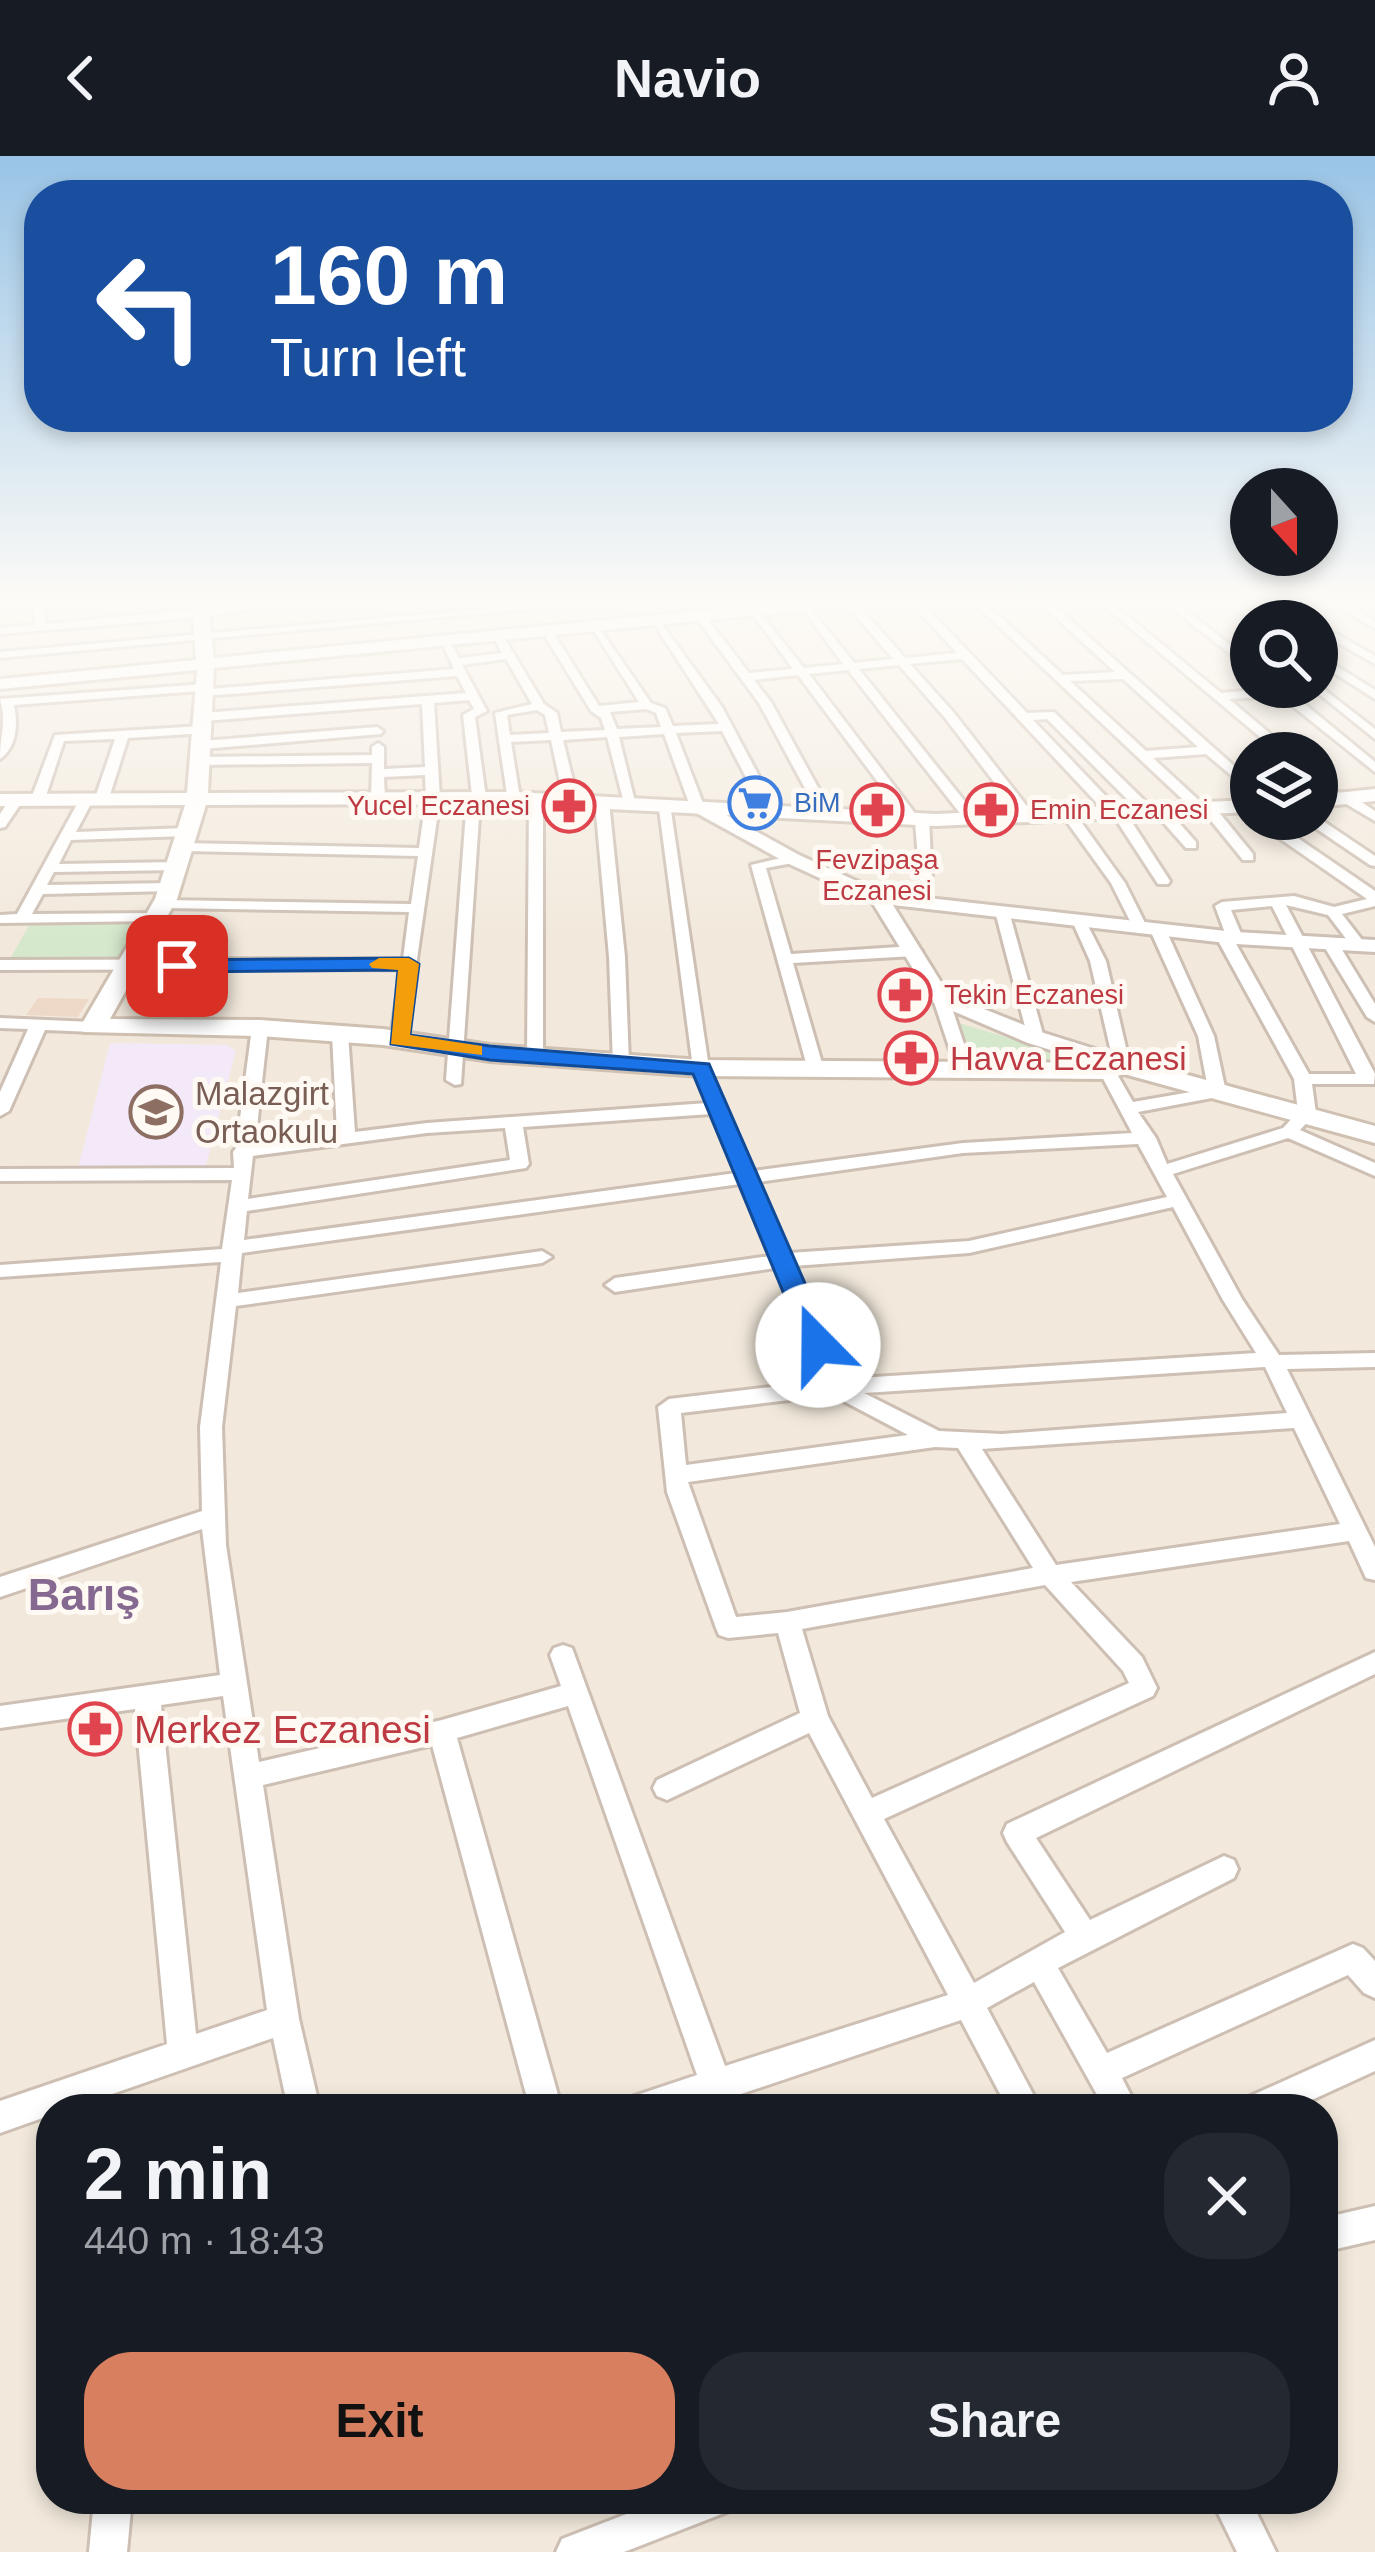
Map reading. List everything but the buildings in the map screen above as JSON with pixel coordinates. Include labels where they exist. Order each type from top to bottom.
[{"type":"main road","points":[[93,1027],[130,966],[174,876],[194,797],[203,716]]},
{"type":"main road","points":[[1338,804],[1375,795]]},
{"type":"main road","points":[[18,799],[513,798],[917,818],[1230,807]]},
{"type":"main road","points":[[93,1027],[260,1028],[701,1068],[1114,1068],[1217,1093],[1298,1122],[1375,1135]]},
{"type":"street","points":[[0,755],[12,726],[9,716]]},
{"type":"street","points":[[202,738],[316,716]]},
{"type":"street","points":[[377,716],[378,798]]},
{"type":"street","points":[[399,1040],[433,798],[429,716]]},
{"type":"street","points":[[455,1080],[477,798],[469,716]]},
{"type":"street","points":[[502,716],[513,798]]},
{"type":"street","points":[[547,716],[571,801]]},
{"type":"street","points":[[608,716],[632,803]]},
{"type":"street","points":[[663,716],[697,806],[793,859],[879,898],[1230,938],[1366,945]]},
{"type":"street","points":[[720,716],[770,810]]},
{"type":"street","points":[[769,716],[824,813]]},
{"type":"street","points":[[837,716],[917,818],[925,882]]},
{"type":"street","points":[[892,716],[971,818]]},
{"type":"street","points":[[946,716],[1028,817]]},
{"type":"street","points":[[1023,717],[1039,716]]},
{"type":"street","points":[[1051,716],[1190,845]]},
{"type":"street","points":[[1104,716],[1205,808],[1248,857]]},
{"type":"street","points":[[1173,716],[1230,769]]},
{"type":"street","points":[[1312,716],[1375,768]]},
{"type":"street","points":[[1023,717],[1117,814],[1163,881]]},
{"type":"street","points":[[1370,724],[1375,735]]},
{"type":"street","points":[[505,739],[727,727]]},
{"type":"street","points":[[0,824],[59,738],[377,731]]},
{"type":"street","points":[[22,919],[35,890],[95,798],[123,734]]},
{"type":"street","points":[[202,738],[431,770]]},
{"type":"street","points":[[1145,755],[1210,750]]},
{"type":"street","points":[[535,1056],[536,799]]},
{"type":"street","points":[[602,802],[617,957],[621,1063]]},
{"type":"street","points":[[663,804],[701,1068],[835,1387],[935,1439]]},
{"type":"street","points":[[1338,810],[1375,817]]},
{"type":"street","points":[[1069,815],[1150,929],[1206,1036],[1217,1093],[1131,1108]]},
{"type":"street","points":[[1338,821],[1375,862]]},
{"type":"street","points":[[71,836],[174,876]]},
{"type":"street","points":[[1291,840],[1375,900]]},
{"type":"street","points":[[35,890],[424,852]]},
{"type":"street","points":[[793,859],[758,865],[816,1070]]},
{"type":"street","points":[[50,868],[174,876],[416,908]]},
{"type":"street","points":[[0,919],[22,919],[174,876]]},
{"type":"street","points":[[879,898],[941,999],[965,1071]]},
{"type":"street","points":[[1298,1122],[1303,1079],[1230,938],[1222,906],[1294,900],[1333,912],[1366,945]]},
{"type":"street","points":[[1333,912],[1375,900]]},
{"type":"street","points":[[1278,904],[1371,1079],[1303,1079]]},
{"type":"street","points":[[1003,915],[1036,1038]]},
{"type":"street","points":[[1080,922],[1098,961],[1114,1068],[1131,1108],[1272,1360],[1375,1571]]},
{"type":"street","points":[[1330,943],[1375,1017]]},
{"type":"street","points":[[784,959],[914,951]]},
{"type":"street","points":[[0,965],[409,964]]},
{"type":"street","points":[[941,999],[1114,1068]]},
{"type":"street","points":[[0,1023],[93,1027]]},
{"type":"street","points":[[0,1111],[39,1024]]},
{"type":"street","points":[[260,1028],[211,1427],[213,1516],[232,1684],[250,1776],[284,2019],[301,2094]]},
{"type":"street","points":[[340,1034],[346,1138]]},
{"type":"street","points":[[242,1151],[513,1122],[718,1108]]},
{"type":"street","points":[[236,1208],[520,1164],[513,1122]]},
{"type":"street","points":[[1298,1122],[1375,1170]]},
{"type":"street","points":[[1165,1172],[1298,1122]]},
{"type":"street","points":[[0,1271],[231,1251],[748,1174],[963,1148],[1147,1138]]},
{"type":"street","points":[[0,1174],[240,1174]]},
{"type":"street","points":[[615,1285],[784,1260],[969,1247],[1180,1200]]},
{"type":"street","points":[[227,1300],[542,1257]]},
{"type":"street","points":[[1356,1532],[1050,1575],[787,1622],[728,1628],[677,1492],[669,1407],[835,1387],[1272,1360],[1375,1360]]},
{"type":"street","points":[[676,1475],[935,1439],[1001,1442],[1301,1420]]},
{"type":"street","points":[[866,1814],[1144,1688],[1133,1664],[1050,1575],[965,1441]]},
{"type":"street","points":[[0,1587],[213,1516]]},
{"type":"street","points":[[787,1622],[815,1718],[1017,2094]]},
{"type":"street","points":[[563,1655],[717,2086]]},
{"type":"street","points":[[1085,1937],[1017,1833],[1375,1662]]},
{"type":"street","points":[[0,1717],[232,1684]]},
{"type":"street","points":[[250,1776],[442,1731],[575,1693]]},
{"type":"street","points":[[147,1696],[183,2055]]},
{"type":"street","points":[[668,1788],[815,1718]]},
{"type":"street","points":[[442,1731],[541,2094]]},
{"type":"street","points":[[690,2094],[968,2003],[1085,1937],[1224,1869]]},
{"type":"street","points":[[1101,2072],[1353,1958],[1375,1983]]},
{"type":"street","points":[[1039,1964],[1113,2094]]},
{"type":"street","points":[[91,2094],[284,2019]]},
{"type":"street","points":[[1290,2094],[1375,2055]]},
{"type":"street","points":[[0,2117],[36,2109]]},
{"type":"street","points":[[1338,2232],[1375,2223]]},
{"type":"street","points":[[108,2552],[112,2514]]},
{"type":"street","points":[[575,2552],[642,2514]]},
{"type":"street","points":[[1238,2514],[1257,2552]]},
{"type":"shaded area","points":[[0,716],[1375,716],[1375,2552],[0,2552]]},
{"type":"shaded area","name":"Malazgirt Ortaokulu","points":[[110,1043],[227,1045],[236,1051],[204,1173],[77,1172]]},
{"type":"green space","points":[[32,920],[143,920],[121,959],[10,959]]},
{"type":"green space","points":[[959,1023],[1082,1060],[977,1067]]},
{"type":"slow traffic","points":[[379,964],[409,964],[399,1040],[474,1051]]},
{"type":"place","name":"BiM","points":[[755,803]]},
{"type":"place","name":"Yucel Eczanesi","points":[[569,806]]},
{"type":"place","name":"Fevzipaşa Eczanesi","points":[[877,810]]},
{"type":"place","name":"Emin Eczanesi","points":[[991,810]]},
{"type":"place","name":"Tekin Eczanesi","points":[[905,995]]},
{"type":"place","name":"Havva Eczanesi","points":[[911,1058]]},
{"type":"place","name":"Malazgirt Ortaokulu","points":[[156,1112]]},
{"type":"place","name":"Merkez Eczanesi","points":[[95,1729]]},
{"type":"district","name":"Barış","points":[[84,1594]]},
{"type":"route","points":[[177,966],[409,964],[399,1040],[490,1053],[701,1068],[818,1345]]}]
